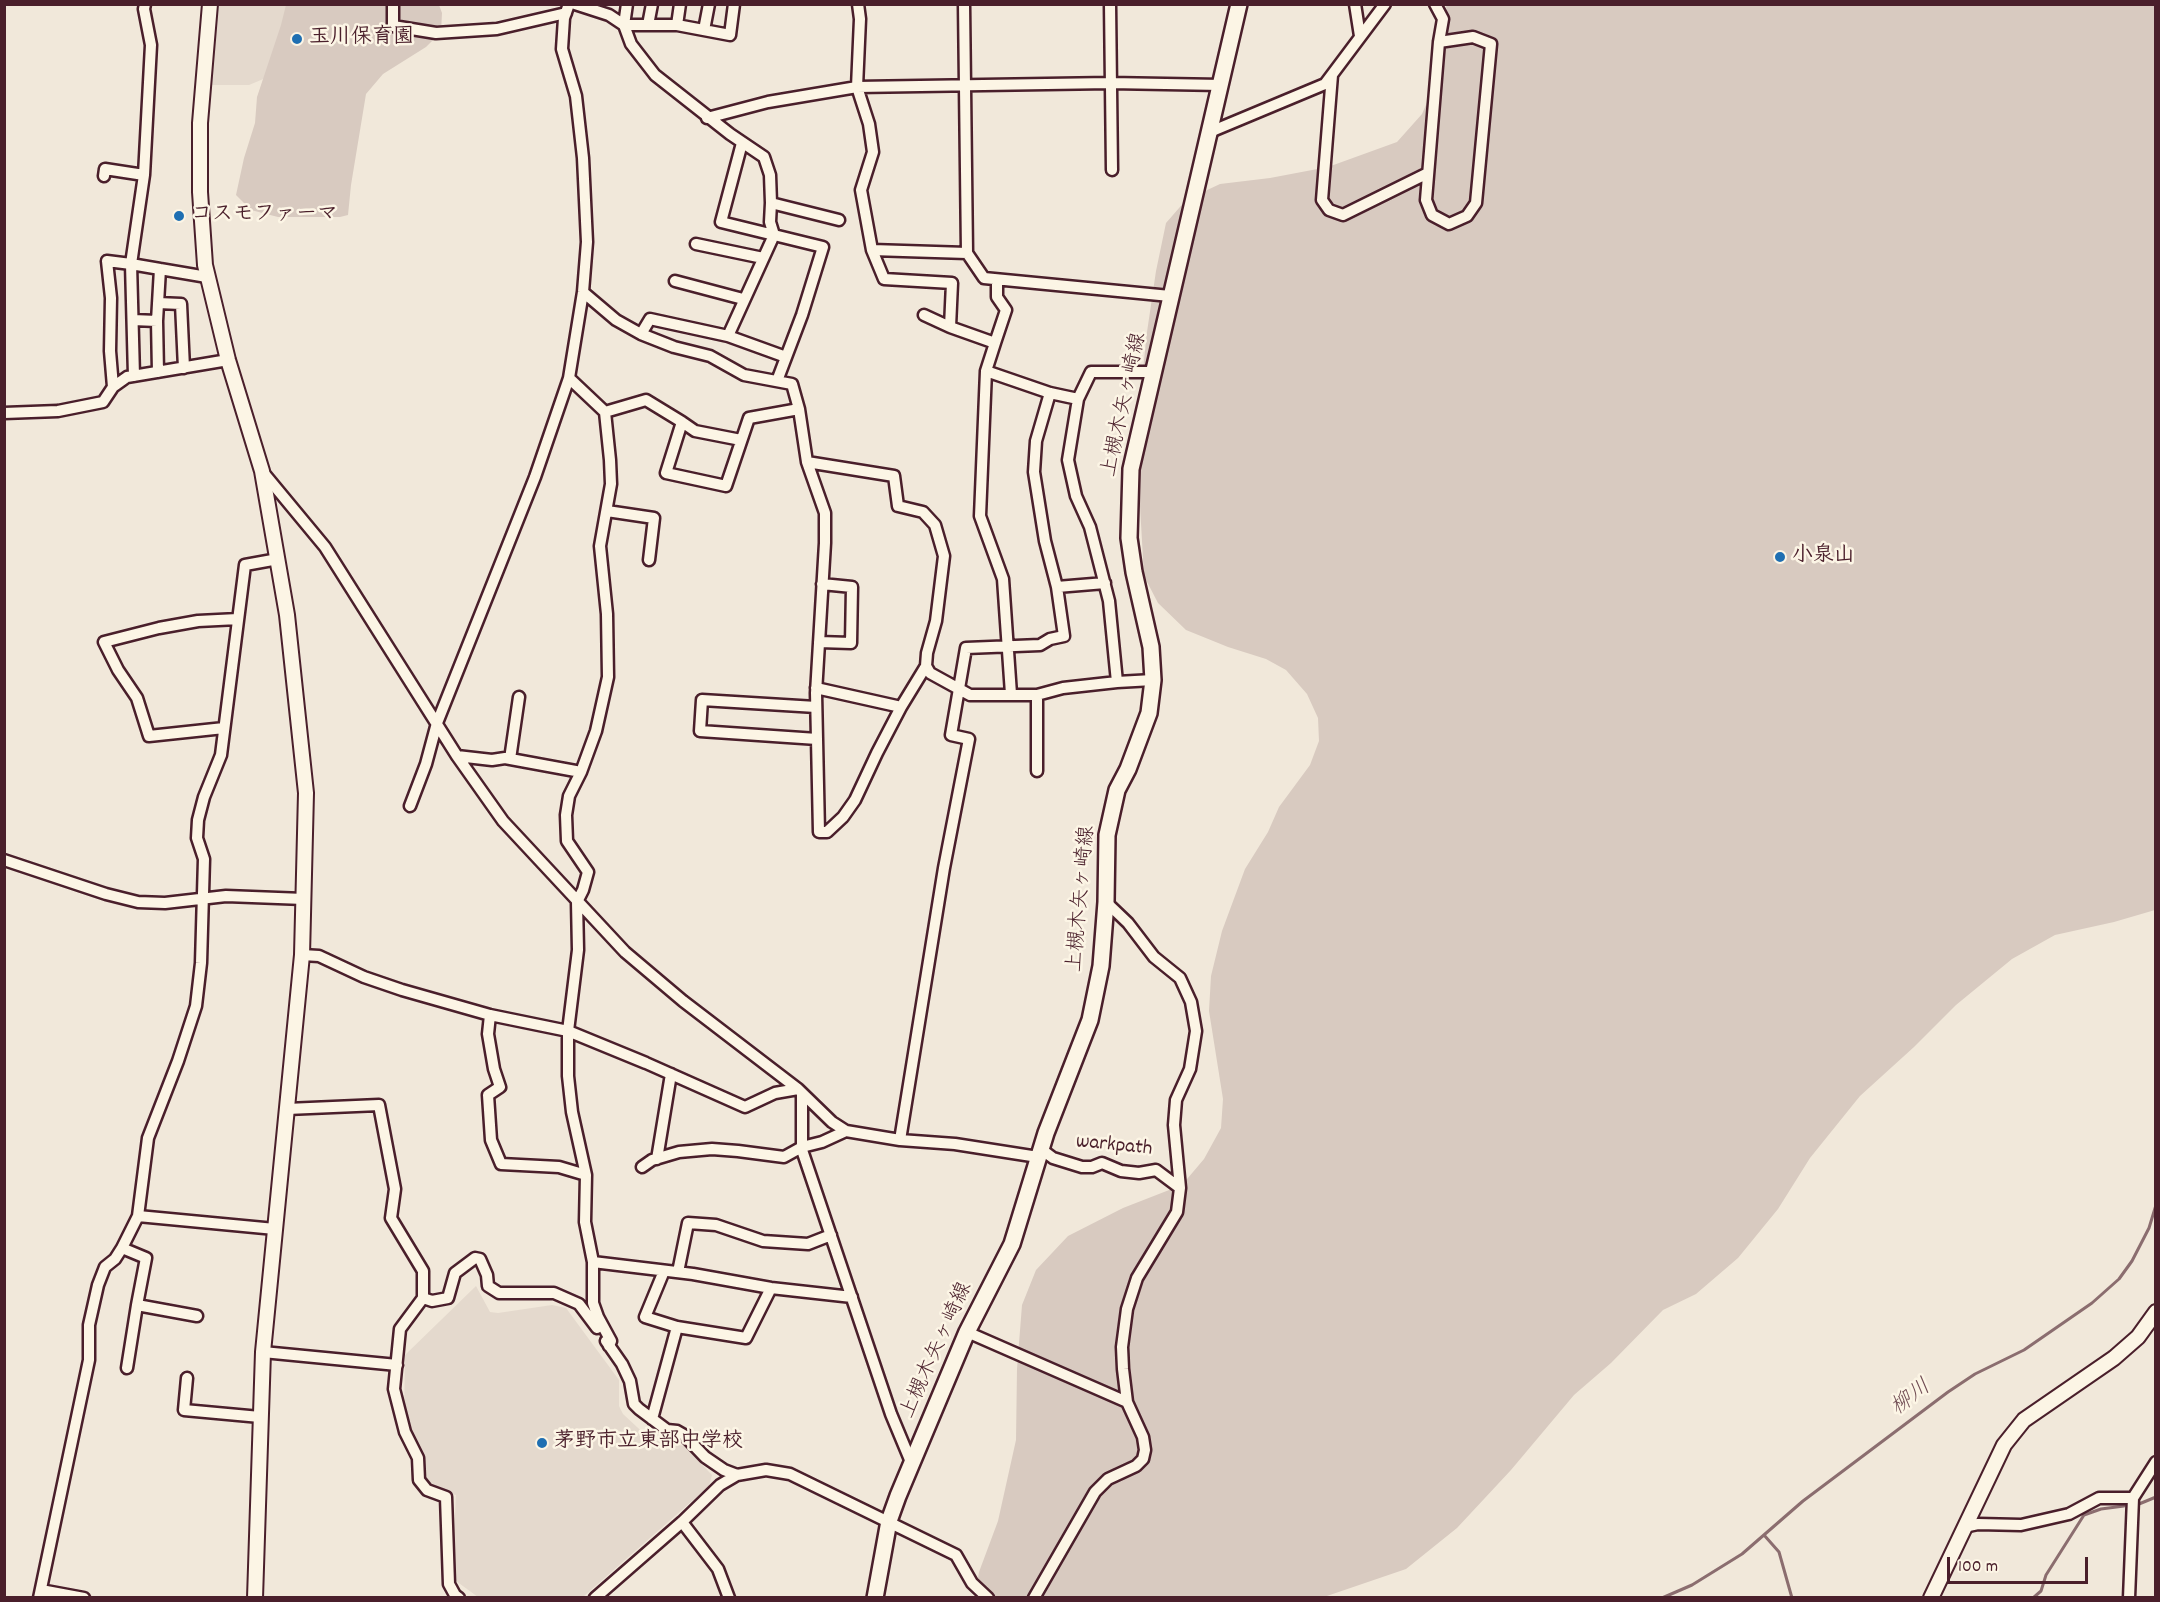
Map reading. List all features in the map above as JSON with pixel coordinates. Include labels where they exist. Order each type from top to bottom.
[{"type":"main road","name":"上槻木矢ヶ崎線","points":[[875,1598],[889,1521],[911,1462],[968,1332],[1012,1244],[1040,1153],[1090,1020],[1101,966],[1106,902],[1107,835],[1117,790],[1128,769],[1149,713],[1153,680],[1151,647],[1134,572],[1129,512],[1131,470],[1239,4]]},
{"type":"street","points":[[134,376],[131,264],[144,175],[151,45],[145,4]]},
{"type":"street","points":[[210,4],[200,135],[200,192],[205,265],[228,360],[262,471],[287,615],[306,793],[302,955],[263,1352],[255,1598]]},
{"type":"street","points":[[393,4],[393,26],[436,33],[497,29],[567,9]]},
{"type":"street","points":[[575,4],[609,15],[624,25],[677,25],[730,35],[734,4]]},
{"type":"street","points":[[627,4],[624,25],[631,44],[655,75],[707,118],[764,157],[770,175],[770,222],[774,235],[728,336]]},
{"type":"street","points":[[648,25],[652,4]]},
{"type":"street","points":[[677,25],[680,4]]},
{"type":"street","points":[[704,30],[709,4]]},
{"type":"street","points":[[858,4],[860,19],[857,87],[869,124],[873,152],[861,190],[872,250],[884,279],[952,283],[950,327]]},
{"type":"street","points":[[964,4],[967,253],[984,278],[1170,297]]},
{"type":"street","points":[[1110,4],[1112,170]]},
{"type":"street","points":[[1355,4],[1360,36]]},
{"type":"street","points":[[1210,132],[1325,84],[1385,4]]},
{"type":"street","points":[[1435,4],[1443,19],[1439,42],[1426,200],[1432,215],[1449,224],[1467,216],[1476,203],[1491,44],[1473,37],[1439,42]]},
{"type":"street","points":[[410,806],[426,764],[437,723],[535,477],[569,378],[583,292],[587,242],[586,189],[576,96],[562,49],[564,18],[567,9]]},
{"type":"street","points":[[1332,75],[1322,200],[1329,210],[1343,215],[1428,174]]},
{"type":"street","points":[[707,118],[768,102],[857,87],[1110,83],[1221,85]]},
{"type":"street","points":[[742,142],[721,222],[823,247],[802,315],[777,381]]},
{"type":"street","points":[[104,176],[105,169],[144,175]]},
{"type":"street","points":[[771,203],[839,220]]},
{"type":"street","points":[[696,244],[763,258]]},
{"type":"street","points":[[872,250],[967,253]]},
{"type":"street","points":[[113,387],[110,351],[111,298],[107,261],[207,277]]},
{"type":"street","points":[[158,372],[157,321],[160,269]]},
{"type":"street","points":[[997,280],[997,297],[1006,310],[986,371],[980,516],[1003,579],[1011,694]]},
{"type":"street","points":[[675,281],[743,299]]},
{"type":"street","points":[[583,292],[616,320],[640,334],[674,347],[710,356],[744,375],[792,384],[799,409],[807,462],[825,513],[816,707],[819,832],[827,832],[843,817],[855,800],[901,707],[926,666],[927,653],[936,621],[945,556],[935,525],[923,512],[898,506],[894,476],[807,462]]},
{"type":"street","points":[[158,303],[181,303],[184,368]]},
{"type":"street","points":[[924,315],[995,343]]},
{"type":"street","points":[[640,334],[650,319],[728,336],[786,357]]},
{"type":"street","points":[[132,320],[157,321]]},
{"type":"street","points":[[4,413],[58,411],[103,402],[113,387],[127,377],[228,360]]},
{"type":"street","points":[[986,371],[1050,393],[1078,399]]},
{"type":"street","points":[[1117,682],[1109,601],[1090,527],[1076,496],[1068,460],[1078,399],[1091,372],[1153,372]]},
{"type":"street","points":[[569,378],[605,412],[611,484],[600,546],[607,614],[608,677],[596,731],[581,772],[569,796],[566,815],[567,841],[588,872],[577,902],[578,950],[568,1031],[568,1076],[571,1103],[586,1175],[585,1222],[594,1262],[593,1303],[611,1341],[609,1346]]},
{"type":"street","points":[[900,1140],[944,868],[969,739],[951,735],[957,688],[966,648],[1040,645],[1050,639],[1064,636],[1058,587],[1045,541],[1034,472],[1036,441],[1050,393]]},
{"type":"street","points":[[605,412],[646,400],[695,431],[741,440]]},
{"type":"street","points":[[682,422],[666,473],[726,486],[748,418],[799,409]]},
{"type":"street","points":[[262,471],[325,547],[457,756],[503,821],[608,936],[683,1001],[800,1091],[832,1122],[846,1131]]},
{"type":"street","points":[[607,511],[654,518],[649,560]]},
{"type":"street","points":[[84,1598],[40,1594],[89,1360],[89,1325],[105,1267],[115,1259],[138,1216],[148,1138],[178,1061],[196,1006],[202,930],[201,898],[204,859],[197,838],[198,820],[204,797],[221,756],[245,565],[278,559]]},
{"type":"street","points":[[1058,587],[1105,583]]},
{"type":"street","points":[[819,642],[851,643],[852,587],[822,584]]},
{"type":"street","points":[[224,728],[149,736],[137,698],[118,670],[104,642],[188,623],[238,619]]},
{"type":"street","points":[[926,666],[930,673],[970,695],[1036,695],[1063,688],[1153,680]]},
{"type":"street","points":[[816,688],[901,707]]},
{"type":"street","points":[[1036,695],[1037,771]]},
{"type":"street","points":[[510,759],[519,697]]},
{"type":"street","points":[[816,707],[702,700],[700,731],[817,739]]},
{"type":"street","points":[[457,756],[492,760],[510,759],[581,772]]},
{"type":"street","points":[[4,860],[106,894],[138,902],[165,903],[226,896],[304,899]]},
{"type":"street","points":[[1035,1598],[1095,1492],[1108,1479],[1136,1466],[1143,1459],[1145,1450],[1143,1437],[1127,1402],[1122,1347],[1127,1309],[1137,1278],[1177,1212],[1180,1188],[1174,1125],[1176,1100],[1190,1069],[1194,1053],[1196,1030],[1191,1002],[1179,978],[1154,957],[1128,922],[1106,902]]},
{"type":"street","points":[[302,955],[319,956],[364,978],[490,1015],[568,1031],[745,1107],[775,1093],[800,1091]]},
{"type":"street","points":[[490,1015],[488,1034],[494,1069],[500,1087],[488,1095],[491,1140],[501,1164],[559,1167],[586,1175]]},
{"type":"street","points":[[657,1159],[671,1074]]},
{"type":"street","points":[[800,1091],[802,1147],[816,1196],[891,1414],[911,1462]]},
{"type":"street","points":[[286,1110],[379,1105],[395,1190],[391,1218],[423,1270],[423,1298],[400,1329],[394,1389],[405,1432],[418,1458],[419,1480],[427,1490],[446,1497],[450,1584],[459,1598]]},
{"type":"street","points":[[642,1167],[679,1152],[712,1149],[784,1157],[802,1147],[822,1142],[846,1131]]},
{"type":"street","name":"warkpath","points":[[846,1131],[900,1140],[1040,1153],[1082,1167],[1092,1167],[1102,1163],[1121,1171],[1139,1173],[1156,1170],[1180,1188]]},
{"type":"street","points":[[138,1216],[275,1229]]},
{"type":"street","points":[[678,1272],[688,1223],[716,1225],[763,1241],[808,1244],[831,1235]]},
{"type":"street","points":[[122,1248],[146,1258],[127,1368]]},
{"type":"street","points":[[423,1298],[432,1301],[448,1299],[455,1273],[475,1258],[480,1259],[487,1275],[488,1286],[499,1293],[554,1293],[579,1304],[622,1364],[630,1381],[634,1404],[667,1430],[677,1431],[684,1435],[705,1457],[724,1470],[737,1474],[766,1470],[790,1474],[956,1554],[972,1583],[988,1598]]},
{"type":"street","points":[[594,1262],[678,1272],[771,1288],[852,1297]]},
{"type":"street","points":[[664,1271],[645,1317],[677,1327],[746,1338],[771,1288]]},
{"type":"street","points":[[137,1305],[197,1316]]},
{"type":"street","points":[[1931,1598],[2004,1444],[2024,1420],[2114,1358],[2138,1337],[2156,1312]]},
{"type":"street","points":[[652,1419],[677,1327]]},
{"type":"street","points":[[968,1332],[1127,1402]]},
{"type":"street","points":[[263,1352],[397,1365]]},
{"type":"street","points":[[187,1378],[184,1410],[260,1417]]},
{"type":"street","points":[[2129,1598],[2133,1498],[2156,1462]]},
{"type":"street","points":[[595,1598],[682,1522],[720,1485],[737,1474]]},
{"type":"street","points":[[1964,1527],[1978,1524],[2022,1525],[2069,1514],[2099,1498],[2133,1498]]},
{"type":"street","points":[[682,1522],[718,1569],[729,1598]]},
{"type":"shaded area","name":"玉川保育園","points":[[214,5],[266,5],[385,11],[292,67],[249,85],[207,85]]},
{"type":"shaded area","points":[[286,5],[439,5],[442,13],[441,32],[426,47],[383,74],[366,94],[348,215],[278,217],[251,210],[236,195],[255,123],[257,97]]},
{"type":"shaded area","points":[[1446,5],[2155,5],[2155,910],[2055,935],[2012,959],[1956,1005],[1860,1096],[1810,1158],[1778,1209],[1738,1258],[1696,1294],[1663,1310],[1611,1363],[1574,1395],[1511,1470],[1457,1528],[1406,1569],[1324,1597],[975,1598],[979,1572],[998,1521],[1016,1440],[1017,1369],[1022,1305],[1036,1270],[1068,1236],[1123,1208],[1182,1185],[1204,1159],[1221,1128],[1223,1099],[1209,1011],[1211,976],[1222,931],[1245,869],[1268,832],[1279,807],[1310,765],[1319,741],[1318,718],[1307,694],[1286,670],[1266,659],[1186,630],[1158,603],[1144,576],[1136,436],[1147,332],[1166,223],[1186,200],[1220,184],[1270,178],[1328,167],[1397,142],[1422,114],[1444,64]]},
{"type":"shaded area","name":"茅野市立東部中学校","points":[[476,1286],[490,1312],[498,1313],[552,1305],[566,1308],[619,1380],[619,1406],[623,1414],[651,1440],[684,1446],[712,1475],[709,1486],[583,1597],[478,1597],[456,1581],[452,1571],[456,1495],[429,1488],[424,1479],[423,1455],[404,1420],[405,1355]]},
{"type":"waterway","name":"柳川","points":[[1662,1598],[1692,1585],[1742,1554],[1803,1501],[1948,1392],[1975,1374],[2024,1350],[2092,1303],[2119,1279],[2132,1261],[2149,1228],[2156,1205]]},
{"type":"waterway","points":[[2139,1504],[2156,1497]]},
{"type":"waterway","points":[[2033,1598],[2041,1591],[2046,1575],[2084,1515],[2101,1509],[2124,1506]]},
{"type":"waterway","points":[[1764,1535],[1779,1552],[1792,1598]]},
{"type":"place","name":"玉川保育園","points":[[297,39]]},
{"type":"place","name":"コスモファーマ","points":[[179,216]]},
{"type":"place","name":"小泉山","points":[[1780,557]]},
{"type":"place","name":"茅野市立東部中学校","points":[[542,1443]]}]
